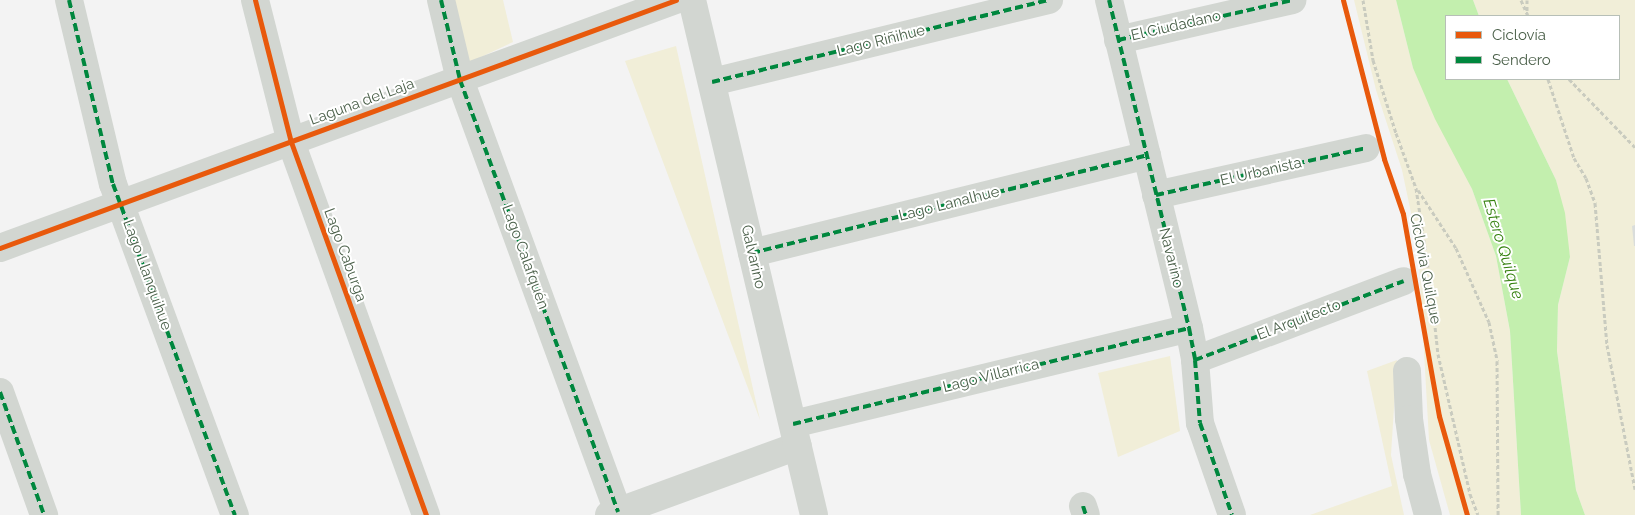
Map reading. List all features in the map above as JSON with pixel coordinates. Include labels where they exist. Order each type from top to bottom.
[{"type":"street","name":"Lago Llanquihue","points":[[69,0],[113,184],[235,515]]},
{"type":"street","name":"Lago Caburga","points":[[255,0],[291,142],[426,515]]},
{"type":"street","name":"Lago Calafquén","points":[[441,0],[460,80],[614,514]]},
{"type":"street","name":"Laguna del Laja","points":[[0,248],[676,0]]},
{"type":"street","name":"Galvarino","points":[[692,0],[814,515]]},
{"type":"street","name":"Lago Riñihue","points":[[712,82],[1050,0]]},
{"type":"street","name":"Navarino","points":[[1109,0],[1189,328],[1195,360],[1200,423],[1232,515]]},
{"type":"street","name":"El Ciudadano","points":[[1118,40],[1292,0]]},
{"type":"street","name":"El Urbanista","points":[[1156,196],[1366,148]]},
{"type":"street","name":"Lago Lanalhue","points":[[752,253],[1147,155]]},
{"type":"street","name":"El Arquitecto","points":[[1195,360],[1404,281]]},
{"type":"street","name":"Lago Villarrica","points":[[614,514],[795,435],[1189,328]]},
{"type":"street","points":[[1407,371],[1409,420],[1428,515]]},
{"type":"street","points":[[0,392],[44,515]]},
{"type":"path","points":[[1363,0],[1373,60],[1416,188],[1429,270]]},
{"type":"path","points":[[1520,0],[1528,15]]},
{"type":"path","points":[[1527,0],[1528,15]]},
{"type":"path","points":[[1548,80],[1574,158],[1586,178],[1595,203],[1607,345],[1635,489]]},
{"type":"path","points":[[1569,80],[1635,147]]},
{"type":"path","points":[[1416,188],[1456,248],[1489,322],[1497,362],[1498,515]]},
{"type":"path","points":[[1431,286],[1438,354],[1470,494],[1478,515]]},
{"type":"shaded area","points":[[451,0],[503,0],[513,42],[466,64]]},
{"type":"shaded area","points":[[1354,0],[1396,0],[1413,68],[1472,189],[1496,256],[1510,331],[1521,515],[1450,515],[1429,440],[1418,246],[1402,170],[1376,90]]},
{"type":"shaded area","points":[[1473,0],[1635,0],[1635,515],[1585,515],[1576,490],[1557,351],[1558,305],[1570,257],[1556,180],[1507,80],[1620,80],[1620,15],[1479,15]]},
{"type":"shaded area","points":[[676,46],[760,420],[625,61]]},
{"type":"shaded area","points":[[1170,356],[1180,431],[1118,457],[1098,373]]},
{"type":"shaded area","points":[[1397,360],[1391,455],[1404,515],[1310,515],[1392,486],[1367,371]]},
{"type":"water","name":"Estero Quilque","points":[[1396,0],[1473,0],[1479,15],[1445,15],[1445,80],[1507,80],[1556,180],[1565,213],[1570,257],[1558,305],[1557,351],[1576,490],[1585,515],[1521,515],[1510,331],[1496,256],[1472,189],[1435,119],[1413,68]]},
{"type":"building","points":[[1635,225],[1635,246],[1634,246],[1632,226]]},
{"type":"marked path","points":[[69,0],[113,184],[235,515]]},
{"type":"marked path","points":[[441,0],[460,80],[618,512]]},
{"type":"marked path","points":[[712,82],[1049,0]]},
{"type":"marked path","points":[[1109,0],[1189,328],[1195,360],[1200,423],[1232,515]]},
{"type":"marked path","points":[[1118,40],[1292,0]]},
{"type":"marked path","points":[[1156,195],[1366,148]]},
{"type":"marked path","points":[[752,253],[1147,155]]},
{"type":"marked path","points":[[1195,360],[1404,281]]},
{"type":"marked path","points":[[793,424],[1189,328]]},
{"type":"marked path","points":[[0,392],[44,515]]},
{"type":"marked path","points":[[1083,506],[1086,515]]},
{"type":"cycle path","points":[[255,0],[291,142],[426,515]]},
{"type":"cycle path","points":[[0,248],[676,0]]},
{"type":"cycle path","name":"Ciclovia Quilque","points":[[1343,0],[1384,159],[1403,214],[1439,416],[1467,515]]}]
